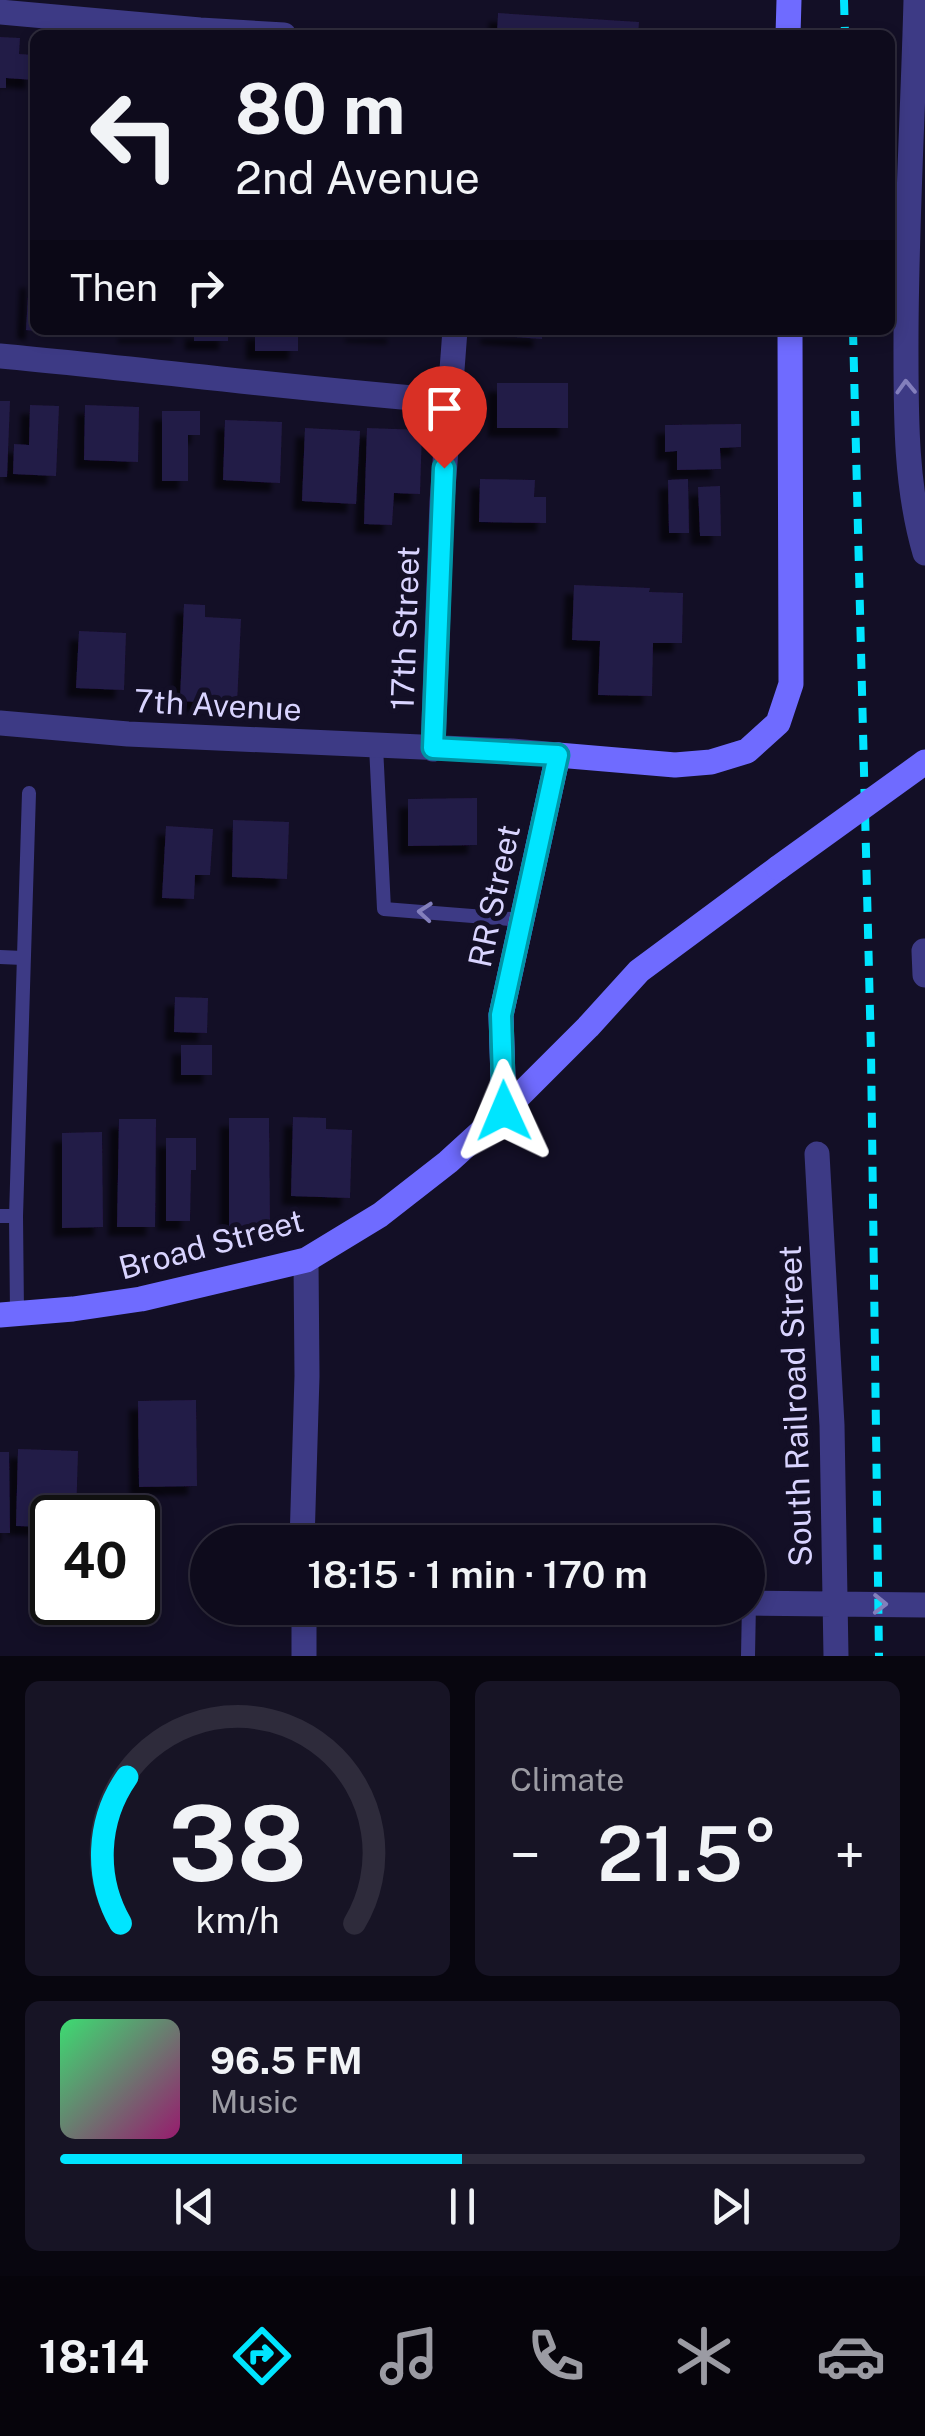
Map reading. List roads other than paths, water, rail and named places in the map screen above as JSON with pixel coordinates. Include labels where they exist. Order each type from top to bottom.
[{"type":"main road","points":[[788,0],[788,30]]},
{"type":"main road","points":[[558,755],[675,765],[710,762],[747,751],[778,723],[792,684],[790,335]]},
{"type":"main road","name":"RR Street","points":[[504,1111],[501,1015],[558,755]]},
{"type":"main road","name":"Broad Street","points":[[8,1314],[141,1299],[306,1260],[380,1215],[448,1162],[588,1027],[639,971],[925,762]]},
{"type":"street","points":[[916,0],[906,384],[911,488],[925,553]]},
{"type":"street","points":[[0,12],[200,30]]},
{"type":"street","name":"17th Street","points":[[433,748],[448,401],[455,335]]},
{"type":"street","points":[[0,356],[448,401]]},
{"type":"street","name":"7th Avenue","points":[[0,723],[128,734],[558,755]]},
{"type":"street","points":[[924,951],[925,975]]},
{"type":"street","name":"South Railroad Street","points":[[817,1154],[832,1425],[836,1656]]},
{"type":"street","points":[[303,1525],[306,1260]]},
{"type":"street","points":[[765,1604],[925,1605]]},
{"type":"street","points":[[304,1625],[304,1656]]},
{"type":"lane","points":[[376,746],[384,908],[522,920]]},
{"type":"lane","points":[[8,1314],[8,1216],[29,793]]},
{"type":"lane","points":[[0,957],[23,958]]},
{"type":"lane","points":[[748,1625],[748,1656]]},
{"type":"railway","points":[[844,0],[845,30]]},
{"type":"railway","points":[[853,335],[871,1052],[879,1656]]}]
